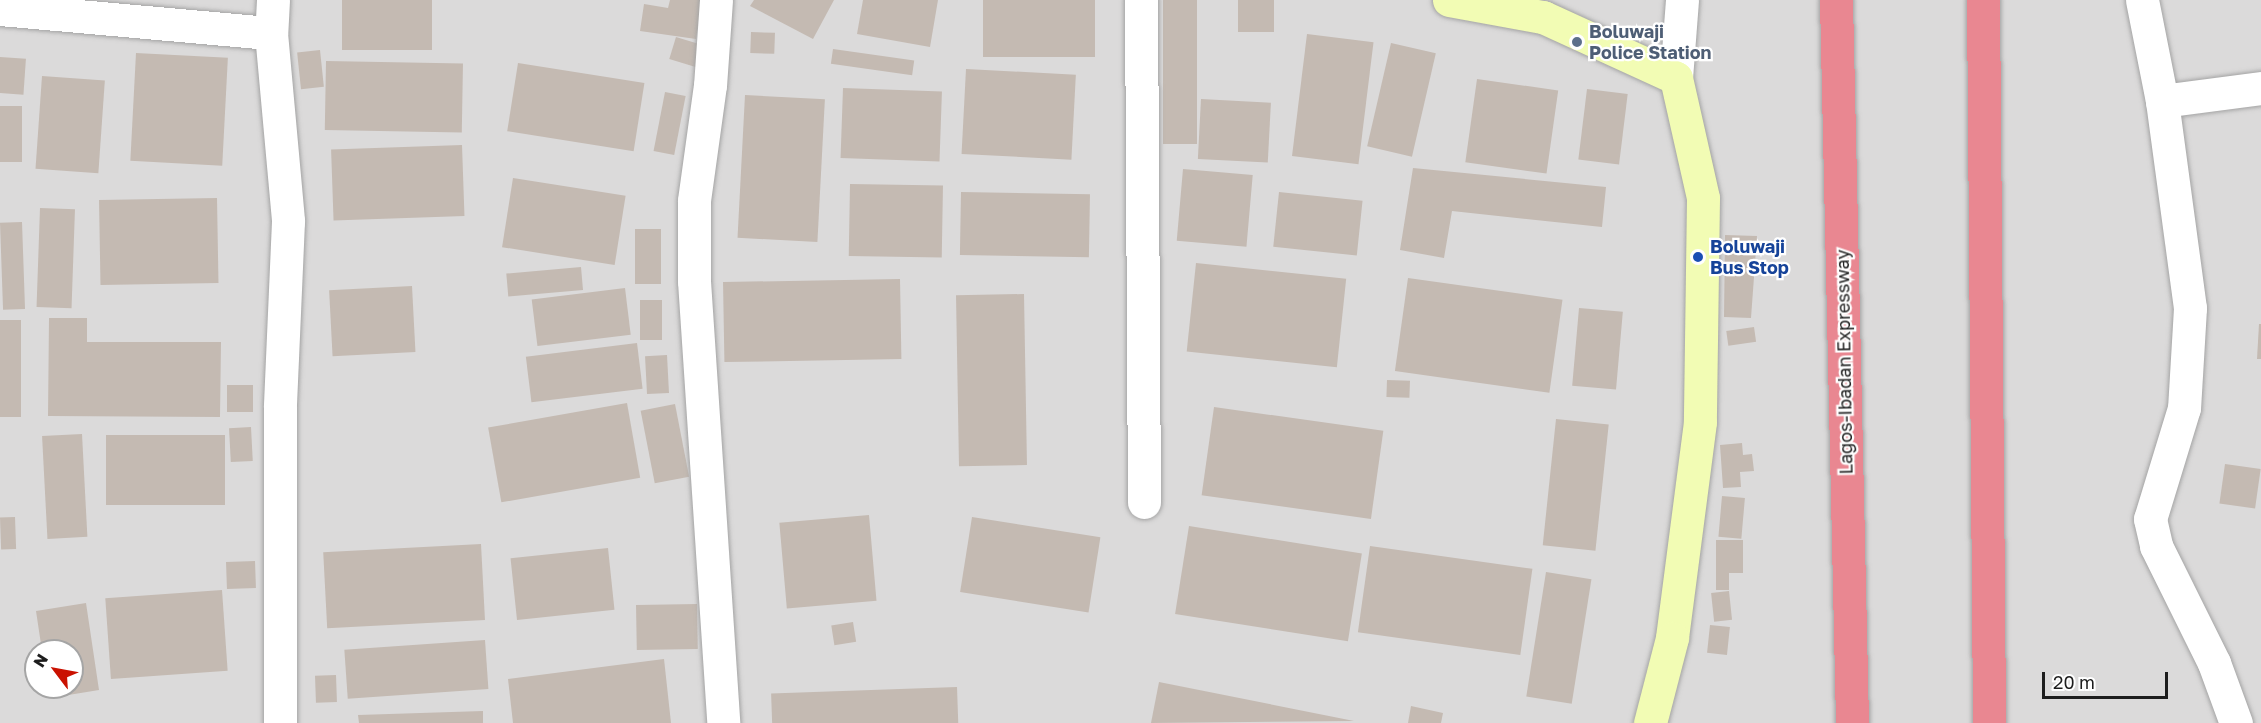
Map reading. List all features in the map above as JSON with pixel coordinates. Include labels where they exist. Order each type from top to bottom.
[{"type":"highway","name":"Lagos-Ibadan Expressway","points":[[1836,0],[1852,723]]},
{"type":"highway","points":[[1983,0],[1989,723]]},
{"type":"street","points":[[273,0],[271,33],[288,221],[280,407],[280,723]]},
{"type":"street","points":[[716,0],[710,85],[694,201],[694,270],[723,723]]},
{"type":"street","points":[[1141,0],[1144,502]]},
{"type":"street","points":[[1449,0],[1543,17],[1676,78]]},
{"type":"street","points":[[1650,723],[1672,638],[1700,422],[1703,198],[1676,78],[1682,0]]},
{"type":"street","points":[[2142,0],[2162,101],[2190,308],[2184,408],[2150,519],[2156,546],[2214,663],[2236,723]]},
{"type":"street","points":[[0,9],[271,33]]},
{"type":"street","points":[[2162,101],[2261,88]]},
{"type":"shaded area","points":[[0,0],[2261,0],[2261,723],[0,723]]},
{"type":"building","points":[[342,0],[432,0],[432,50],[342,50]]},
{"type":"building","points":[[670,0],[702,0],[696,39],[640,31],[644,4],[668,8]]},
{"type":"building","points":[[754,0],[834,0],[813,39],[750,6]]},
{"type":"building","points":[[863,0],[938,0],[930,47],[857,34]]},
{"type":"building","points":[[983,0],[1095,0],[1095,57],[983,57]]},
{"type":"building","points":[[1163,0],[1197,0],[1197,144],[1163,144]]},
{"type":"building","points":[[1238,0],[1274,0],[1274,32],[1238,32]]},
{"type":"building","points":[[751,32],[775,33],[774,54],[750,53]]},
{"type":"building","points":[[1307,34],[1374,42],[1359,164],[1292,156]]},
{"type":"building","points":[[676,37],[705,46],[698,68],[669,59]]},
{"type":"building","points":[[1391,43],[1436,53],[1412,157],[1367,146]]},
{"type":"building","points":[[833,49],[914,60],[912,75],[831,64]]},
{"type":"building","points":[[320,50],[324,87],[301,89],[297,52]]},
{"type":"building","points":[[136,53],[228,58],[222,166],[130,161]]},
{"type":"building","points":[[0,57],[26,59],[23,95],[0,93]]},
{"type":"building","points":[[326,61],[463,63],[462,132],[325,130]]},
{"type":"building","points":[[518,63],[644,83],[634,151],[507,131]]},
{"type":"building","points":[[966,69],[1076,75],[1071,160],[962,154]]},
{"type":"building","points":[[42,76],[105,80],[98,173],[36,169]]},
{"type":"building","points":[[1477,79],[1558,90],[1547,174],[1465,162]]},
{"type":"building","points":[[843,88],[942,91],[939,161],[841,158]]},
{"type":"building","points":[[1587,89],[1628,94],[1619,164],[1578,159]]},
{"type":"building","points":[[665,92],[686,96],[674,155],[654,151]]},
{"type":"building","points":[[745,95],[825,99],[817,242],[738,238]]},
{"type":"building","points":[[1201,99],[1271,103],[1268,163],[1198,159]]},
{"type":"building","points":[[0,106],[22,106],[22,162],[0,162]]},
{"type":"building","points":[[462,145],[464,216],[334,221],[331,150]]},
{"type":"building","points":[[1413,168],[1606,187],[1602,227],[1452,211],[1444,258],[1400,250]]},
{"type":"building","points":[[1183,169],[1253,175],[1246,247],[1177,241]]},
{"type":"building","points":[[513,178],[626,196],[615,265],[502,247]]},
{"type":"building","points":[[850,184],[943,186],[942,258],[849,256]]},
{"type":"building","points":[[961,192],[1090,194],[1089,257],[960,255]]},
{"type":"building","points":[[1279,192],[1363,201],[1357,255],[1273,247]]},
{"type":"building","points":[[217,198],[218,283],[101,285],[99,200]]},
{"type":"building","points":[[40,208],[75,209],[72,308],[37,307]]},
{"type":"building","points":[[22,222],[25,309],[3,310],[0,223]]},
{"type":"building","points":[[635,229],[661,229],[661,284],[635,284]]},
{"type":"building","points":[[1725,235],[1757,236],[1751,318],[1724,317]]},
{"type":"building","points":[[1196,263],[1346,279],[1337,367],[1187,352]]},
{"type":"building","points":[[581,267],[583,290],[508,296],[506,274]]},
{"type":"building","points":[[1408,278],[1562,300],[1549,393],[1395,371]]},
{"type":"building","points":[[900,279],[901,359],[724,362],[723,282]]},
{"type":"building","points":[[412,286],[415,352],[333,356],[329,290]]},
{"type":"building","points":[[625,288],[631,335],[537,346],[532,299]]},
{"type":"building","points":[[1024,294],[1027,465],[959,466],[956,295]]},
{"type":"building","points":[[640,300],[662,300],[662,340],[640,340]]},
{"type":"building","points":[[1579,308],[1623,312],[1616,390],[1572,386]]},
{"type":"building","points":[[49,318],[87,318],[87,342],[221,342],[220,417],[48,416]]},
{"type":"building","points":[[0,320],[21,320],[21,417],[0,417]]},
{"type":"building","points":[[2259,324],[2261,324],[2261,359],[2257,359]]},
{"type":"building","points":[[1754,327],[1756,342],[1728,346],[1726,331]]},
{"type":"building","points":[[637,343],[643,389],[531,402],[526,357]]},
{"type":"building","points":[[667,355],[669,393],[647,394],[645,356]]},
{"type":"building","points":[[1387,380],[1410,381],[1409,398],[1386,397]]},
{"type":"building","points":[[227,385],[253,385],[253,412],[227,412]]},
{"type":"building","points":[[627,403],[640,478],[501,502],[488,427]]},
{"type":"building","points":[[675,404],[689,477],[655,483],[641,411]]},
{"type":"building","points":[[1214,407],[1383,431],[1371,519],[1202,495]]},
{"type":"building","points":[[1556,419],[1609,425],[1595,551],[1543,545]]},
{"type":"building","points":[[251,427],[253,461],[231,462],[229,428]]},
{"type":"building","points":[[82,434],[87,537],[47,539],[42,436]]},
{"type":"building","points":[[106,435],[225,435],[225,505],[106,505]]},
{"type":"building","points":[[1742,443],[1743,455],[1752,454],[1754,471],[1740,472],[1741,487],[1723,488],[1720,445]]},
{"type":"building","points":[[2225,464],[2261,469],[2255,509],[2219,504]]},
{"type":"building","points":[[1722,496],[1745,498],[1741,539],[1718,537]]},
{"type":"building","points":[[869,515],[876,601],[787,609],[779,523]]},
{"type":"building","points":[[15,517],[16,549],[1,550],[0,518]]},
{"type":"building","points":[[972,517],[1100,537],[1089,612],[960,592]]},
{"type":"building","points":[[1189,526],[1362,553],[1348,641],[1175,614]]},
{"type":"building","points":[[1716,540],[1743,540],[1743,573],[1729,573],[1729,590],[1716,590]]},
{"type":"building","points":[[481,544],[485,620],[327,628],[323,552]]},
{"type":"building","points":[[1370,546],[1532,569],[1520,655],[1358,632]]},
{"type":"building","points":[[608,548],[614,610],[517,620],[511,558]]},
{"type":"building","points":[[255,561],[256,588],[227,589],[226,562]]},
{"type":"building","points":[[1546,572],[1591,579],[1572,704],[1526,696]]},
{"type":"building","points":[[222,590],[228,671],[111,679],[105,598]]},
{"type":"building","points":[[1729,591],[1732,620],[1714,622],[1711,593]]},
{"type":"building","points":[[86,603],[99,690],[84,692],[84,639],[40,639],[36,611]]},
{"type":"building","points":[[697,604],[698,649],[637,650],[636,605]]},
{"type":"building","points":[[853,622],[856,642],[834,645],[831,625]]},
{"type":"building","points":[[1710,625],[1730,627],[1727,655],[1707,653]]},
{"type":"building","points":[[485,640],[488,689],[348,699],[344,650]]},
{"type":"building","points":[[664,659],[671,723],[513,723],[508,679]]},
{"type":"building","points":[[336,675],[337,702],[316,703],[315,676]]},
{"type":"building","points":[[1159,682],[1354,721],[1151,723]]},
{"type":"building","points":[[957,687],[958,723],[772,723],[771,693]]},
{"type":"building","points":[[1411,706],[1443,713],[1441,723],[1408,723]]},
{"type":"building","points":[[483,711],[483,723],[359,723],[358,715]]},
{"type":"place","name":"Boluwaji Police Station","points":[[1577,42]]},
{"type":"place","name":"Boluwaji Bus Stop","points":[[1698,257]]}]
